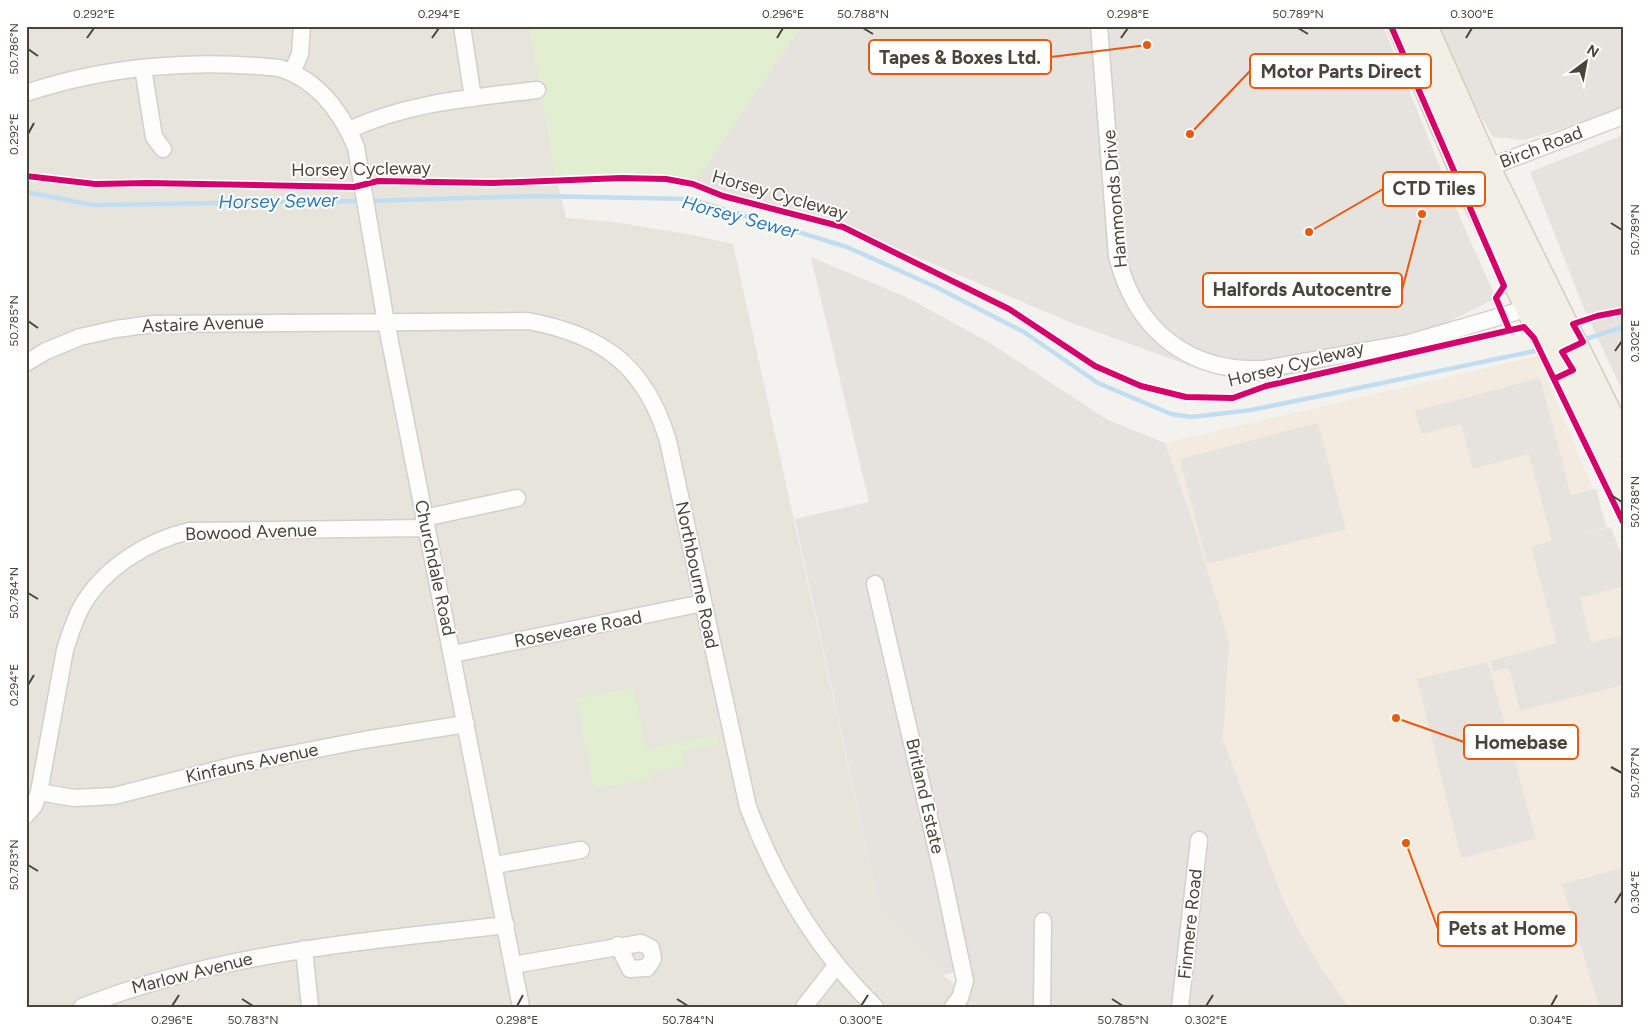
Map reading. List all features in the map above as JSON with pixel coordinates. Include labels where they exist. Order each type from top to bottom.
[{"type":"main road","points":[[1401,26],[1472,192],[1529,308],[1623,490]]},
{"type":"main road","points":[[1424,26],[1487,168],[1623,442]]},
{"type":"street","points":[[26,93],[76,79],[173,65],[265,66],[292,72],[301,48],[302,26]]},
{"type":"street","points":[[462,26],[473,98]]},
{"type":"street","name":"Hammonds Drive","points":[[1099,26],[1117,256],[1122,275],[1138,308],[1153,327],[1176,347],[1220,366],[1264,369],[1409,343],[1529,308]]},
{"type":"street","points":[[143,68],[154,136],[163,149]]},
{"type":"street","name":"Churchdale Road","points":[[292,72],[305,80],[333,106],[356,147],[386,321],[495,865],[521,1007]]},
{"type":"street","points":[[348,130],[399,110],[536,90]]},
{"type":"street","name":"Birch Road","points":[[1472,192],[1475,183],[1487,168],[1623,116]]},
{"type":"street","name":"Astaire Avenue","points":[[26,363],[46,351],[80,336],[116,328],[192,323],[386,321]]},
{"type":"street","name":"Northbourne Road","points":[[386,321],[528,321],[556,326],[584,336],[606,348],[627,367],[646,390],[660,412],[668,442],[748,807],[762,843],[780,878],[836,966],[874,1007]]},
{"type":"street","name":"Bowood Avenue","points":[[26,815],[34,806],[40,792],[65,650],[72,629],[81,607],[93,589],[109,573],[128,559],[158,540],[190,531],[425,523],[517,498]]},
{"type":"street","name":"Britland Estate","points":[[875,584],[942,872],[964,981],[960,998],[952,1007]]},
{"type":"street","name":"Roseveare Road","points":[[453,654],[703,603]]},
{"type":"street","name":"Kinfauns Avenue","points":[[40,792],[74,798],[114,796],[240,764],[364,740],[466,724]]},
{"type":"street","name":"Finmere Road","points":[[1180,1007],[1199,840]]},
{"type":"street","points":[[495,865],[581,850]]},
{"type":"street","points":[[1042,1007],[1043,921]]},
{"type":"street","name":"Marlow Avenue","points":[[82,1007],[118,992],[228,961],[304,949],[506,925]]},
{"type":"street","points":[[513,965],[618,946]]},
{"type":"street","points":[[304,949],[310,1007]]},
{"type":"street","points":[[804,1007],[836,966]]},
{"type":"shaded area","points":[[26,26],[530,26],[556,176],[566,218],[614,222],[688,234],[733,244],[879,905],[943,975],[982,1007],[26,1007]]},
{"type":"shaded area","points":[[801,26],[1383,26],[1465,229],[1496,298],[1385,354],[1257,382],[1216,375],[1072,323],[844,226],[693,184]]},
{"type":"shaded area","points":[[1439,26],[1623,26],[1623,110],[1524,140],[1493,137],[1467,93]]},
{"type":"shaded area","points":[[1623,135],[1623,392],[1585,311],[1530,172]]},
{"type":"shaded area","points":[[811,257],[906,297],[990,343],[1108,420],[1165,443],[1192,519],[1229,641],[1223,740],[1284,901],[1323,971],[1349,1007],[982,1007],[968,997],[973,982],[970,968],[943,975],[879,906],[795,519],[869,502]]},
{"type":"shaded area","points":[[1538,356],[1623,562],[1623,1007],[1349,1007],[1323,971],[1298,929],[1284,900],[1223,740],[1229,641],[1192,519],[1165,443]]},
{"type":"shaded area","points":[[1540,378],[1571,495],[1596,489],[1606,527],[1580,535],[1611,527],[1623,559],[1623,586],[1580,598],[1591,643],[1623,635],[1623,685],[1520,711],[1509,668],[1493,671],[1491,661],[1557,643],[1531,547],[1552,541],[1529,454],[1473,469],[1461,424],[1421,434],[1415,411]]},
{"type":"shaded area","points":[[1318,423],[1346,529],[1207,564],[1180,459]]},
{"type":"shaded area","points":[[1488,662],[1536,839],[1461,858],[1417,679]]},
{"type":"shaded area","points":[[1623,868],[1623,1007],[1599,1007],[1562,884]]},
{"type":"green space","points":[[530,26],[801,26],[693,184],[632,173],[556,176]]},
{"type":"green space","points":[[633,688],[646,749],[717,735],[718,744],[682,751],[684,765],[650,772],[651,778],[594,789],[576,699]]},
{"type":"waterway","name":"Horsey Sewer","points":[[26,192],[93,205],[361,201]]},
{"type":"waterway","name":"Horsey Sewer","points":[[369,201],[536,196],[690,199],[847,247],[936,287],[1024,332],[1098,383],[1171,414],[1192,417],[1251,410],[1534,351]]},
{"type":"waterway","name":"Horsey Sewer","points":[[1586,339],[1623,327]]},
{"type":"cycle path","points":[[1391,26],[1504,286],[1496,298],[1509,329]]},
{"type":"cycle path","name":"Horsey Cycleway","points":[[26,176],[95,184],[148,183],[354,187],[378,181],[493,183],[621,178],[666,179],[693,184],[723,196],[843,227],[1009,309],[1095,366],[1141,386],[1186,397],[1233,398],[1266,386],[1524,327],[1534,338],[1623,522]]},
{"type":"cycle path","points":[[1554,379],[1573,370],[1562,352],[1583,342],[1573,324],[1597,316],[1623,311]]},
{"type":"place","name":"Tapes & Boxes Ltd.","points":[[1147,45]]},
{"type":"place","name":"Motor Parts Direct","points":[[1190,134]]},
{"type":"place","name":"Halfords Autocentre","points":[[1422,214]]},
{"type":"place","name":"CTD Tiles","points":[[1309,232]]},
{"type":"place","name":"Homebase","points":[[1396,718]]},
{"type":"place","name":"Pets at Home","points":[[1406,843]]}]
